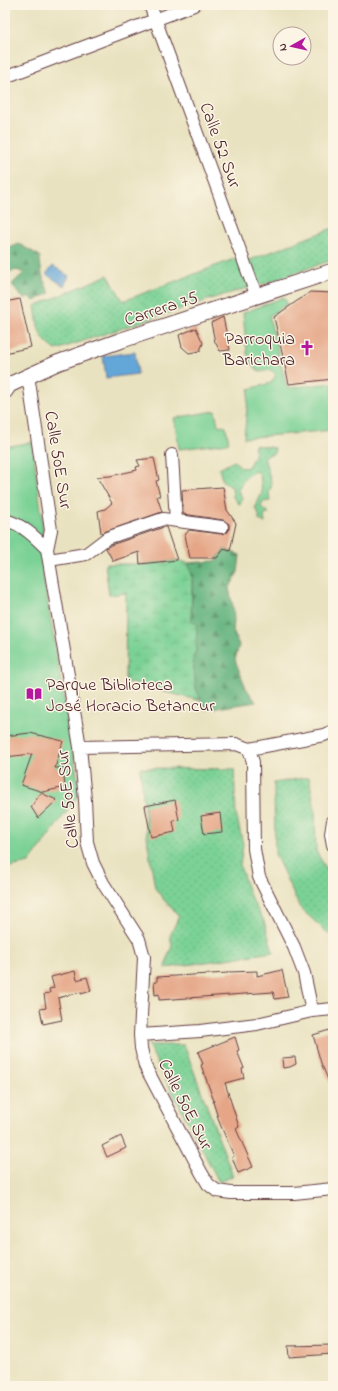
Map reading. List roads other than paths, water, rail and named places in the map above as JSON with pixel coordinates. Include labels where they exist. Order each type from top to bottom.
[{"type":"street","name":"Calle 52 Sur","points":[[150,5],[257,297]]},
{"type":"street","points":[[5,78],[194,5]]},
{"type":"street","name":"Carrera 75","points":[[5,391],[9,385],[57,363],[119,341],[333,271]]},
{"type":"street","name":"Calle 50E Sur","points":[[28,375],[51,530],[48,554],[80,748],[87,842],[93,863],[102,883],[139,939],[144,957],[140,1035],[141,1048],[146,1066],[201,1172],[208,1184],[217,1191],[231,1193],[294,1193],[333,1189]]},
{"type":"street","points":[[172,455],[176,521]]},
{"type":"street","points":[[5,520],[12,522],[29,533],[48,554],[86,554],[107,538],[163,519],[222,527]]},
{"type":"street","points":[[80,748],[236,744],[248,749],[324,735],[333,731]]},
{"type":"street","points":[[248,749],[253,762],[254,848],[259,877],[294,947],[304,974],[312,1011]]},
{"type":"street","points":[[333,821],[331,834],[333,845]]},
{"type":"street","points":[[140,1035],[200,1031],[257,1024],[312,1011],[333,1008]]},
{"type":"water","points":[[53,266],[69,276],[64,286],[46,274]]},
{"type":"water","points":[[135,352],[138,374],[106,378],[103,356]]},
{"type":"place","name":"Parroquia Barichara","points":[[307,348]]},
{"type":"place","name":"Parque Biblioteca José Horacio Betancur","points":[[34,694]]}]
